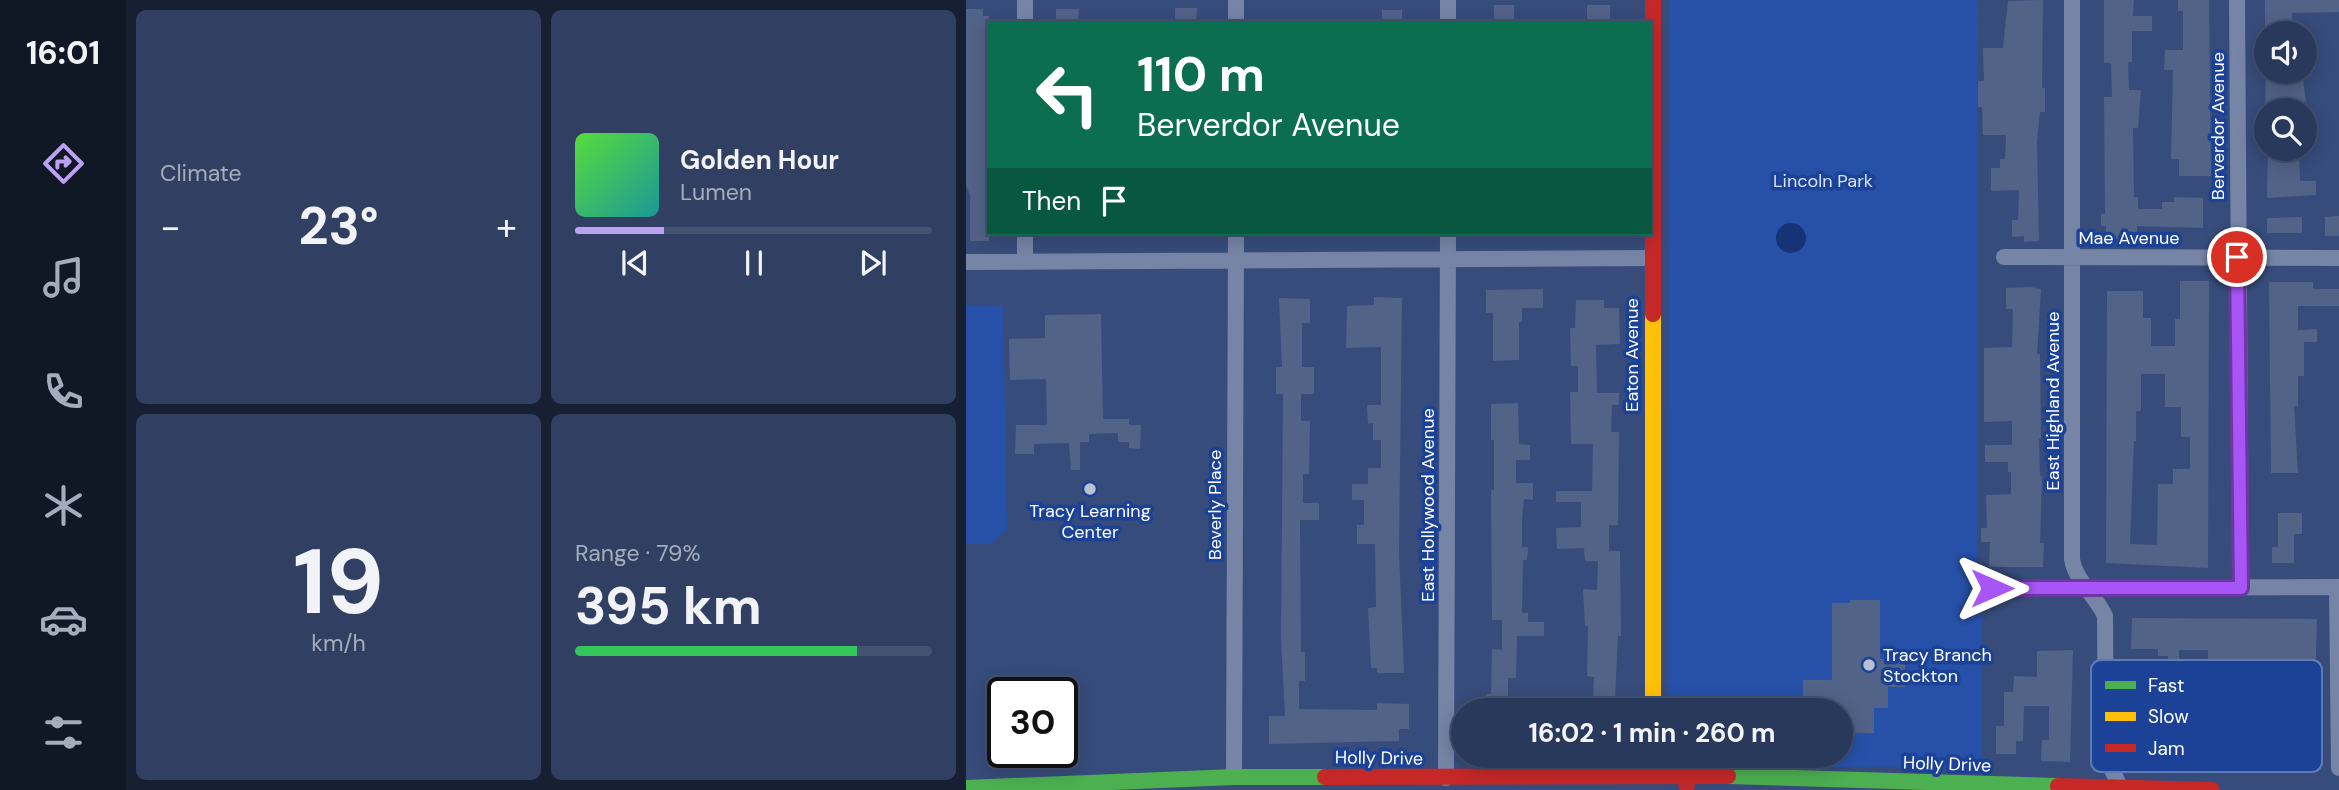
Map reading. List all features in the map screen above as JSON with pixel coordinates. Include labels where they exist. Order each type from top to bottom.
[{"type":"street","points":[[1025,0],[1025,21]]},
{"type":"street","points":[[1236,0],[1236,21]]},
{"type":"street","points":[[1448,0],[1448,21]]},
{"type":"street","name":"Eaton Avenue","points":[[1652,129],[1653,0]]},
{"type":"street","name":"East Highland Avenue","points":[[2072,0],[2072,559],[2073,569],[2105,616],[2105,660]]},
{"type":"street","name":"Berverdor Avenue","points":[[2237,0],[2241,588]]},
{"type":"street","points":[[1026,235],[1026,261]]},
{"type":"street","name":"Beverly Place","points":[[1234,777],[1236,235]]},
{"type":"street","name":"East Hollywood Avenue","points":[[1446,778],[1448,235]]},
{"type":"street","name":"Eaton Avenue","points":[[1651,235],[1653,698]]},
{"type":"street","name":"Mae Avenue","points":[[2004,257],[2339,258]]},
{"type":"street","points":[[966,262],[1651,258]]},
{"type":"street","points":[[1992,588],[2338,587],[2339,768]]},
{"type":"street","points":[[1676,768],[1690,790]]},
{"type":"street","name":"East Highland Avenue","points":[[2113,772],[2121,789]]},
{"type":"street","name":"Holly Drive","points":[[969,789],[1234,777],[1299,783],[1680,775],[2212,790]]},
{"type":"street","points":[[2121,789],[2127,790]]},
{"type":"green space","name":"Lincoln Park","points":[[1669,0],[1978,0],[1977,585],[1981,592],[1982,758],[1977,766],[1853,767],[1853,698],[1668,698]]},
{"type":"green space","points":[[1003,305],[1007,529],[991,544],[966,544],[966,306]]},
{"type":"shaded area","points":[[1791,223],[1797,224],[1805,232],[1805,244],[1797,252],[1791,253],[1785,252],[1777,244],[1776,238],[1777,232],[1785,224]]},
{"type":"building","points":[[2043,0],[2042,88],[2045,88],[2045,112],[2040,112],[2037,142],[2039,241],[2024,242],[2024,236],[2012,237],[2012,220],[2018,220],[2019,190],[1991,191],[1991,168],[2000,168],[2000,159],[2005,159],[2006,135],[1983,135],[1982,107],[1978,107],[1978,81],[1984,81],[1983,48],[2003,48],[2008,1]]},
{"type":"building","points":[[2104,0],[2134,0],[2133,16],[2152,16],[2152,31],[2132,31],[2132,62],[2128,62],[2129,90],[2141,90],[2138,128],[2133,128],[2134,197],[2138,197],[2138,209],[2162,209],[2162,202],[2174,202],[2174,197],[2203,198],[2203,228],[2137,226],[2137,239],[2106,239],[2106,226],[2101,226],[2101,214],[2105,214],[2104,97],[2112,97],[2111,63],[2104,63]]},
{"type":"building","points":[[2178,0],[2209,0],[2211,176],[2179,176],[2179,159],[2171,159],[2173,70],[2164,70],[2165,50],[2183,50],[2183,11],[2178,11]]},
{"type":"building","points":[[2265,0],[2339,0],[2339,12],[2292,13],[2292,21],[2265,21]]},
{"type":"building","points":[[1494,5],[1514,5],[1514,21],[1494,21]]},
{"type":"building","points":[[1587,5],[1610,5],[1610,21],[1587,21]]},
{"type":"building","points":[[1175,8],[1197,8],[1196,21],[1175,21]]},
{"type":"building","points":[[966,9],[983,9],[983,16],[989,16],[989,241],[970,241],[970,195],[966,185]]},
{"type":"building","points":[[1056,9],[1079,9],[1078,21],[1056,21]]},
{"type":"building","points":[[1382,10],[1402,10],[1402,21],[1382,21]]},
{"type":"building","points":[[2266,84],[2304,84],[2305,98],[2265,98]]},
{"type":"building","points":[[2268,161],[2299,161],[2300,181],[2316,181],[2316,195],[2267,198]]},
{"type":"building","points":[[2339,216],[2339,236],[2325,236],[2325,217]]},
{"type":"building","points":[[2302,217],[2302,233],[2267,233],[2267,218]]},
{"type":"building","points":[[2180,281],[2209,281],[2208,568],[2106,563],[2107,291],[2143,291],[2143,318],[2151,318],[2151,346],[2175,346],[2175,319],[2180,319]],"holes":[[[2141,374],[2165,374],[2165,407],[2181,407],[2181,437],[2190,437],[2190,469],[2173,469],[2173,484],[2158,484],[2157,545],[2130,544],[2134,441],[2136,411],[2141,411]]]},
{"type":"building","points":[[2269,282],[2313,282],[2313,289],[2339,289],[2339,306],[2298,306],[2298,330],[2317,329],[2317,342],[2304,342],[2304,376],[2298,376],[2298,406],[2294,406],[2298,473],[2271,473]]},
{"type":"building","points":[[2006,288],[2041,289],[2037,354],[2040,354],[2040,543],[2044,543],[2043,567],[1989,567],[1990,542],[1981,542],[1981,528],[1987,528],[1986,495],[2011,494],[2011,472],[2008,472],[2008,462],[1985,462],[1985,445],[2012,445],[2012,421],[1984,422],[1984,348],[2012,347],[2013,309],[2006,309]]},
{"type":"building","points":[[1543,289],[1543,308],[1522,308],[1522,322],[1519,322],[1519,360],[1493,361],[1493,313],[1486,313],[1486,290]]},
{"type":"building","points":[[1374,297],[1402,298],[1399,552],[1404,673],[1377,673],[1377,668],[1371,668],[1368,608],[1376,607],[1375,544],[1357,544],[1357,525],[1364,525],[1364,500],[1352,500],[1352,484],[1368,484],[1368,468],[1381,468],[1381,440],[1373,440],[1373,423],[1368,424],[1367,405],[1381,405],[1381,347],[1346,348],[1347,306],[1374,305]]},
{"type":"building","points":[[1279,298],[1310,299],[1310,323],[1302,323],[1302,367],[1314,367],[1314,394],[1301,394],[1301,421],[1310,421],[1309,474],[1303,474],[1303,503],[1319,503],[1319,520],[1300,520],[1301,652],[1305,652],[1305,681],[1299,681],[1299,709],[1377,710],[1377,703],[1409,704],[1409,729],[1399,729],[1399,741],[1269,744],[1269,716],[1285,716],[1281,639],[1283,394],[1276,394],[1276,367],[1282,367]]},
{"type":"building","points":[[1576,300],[1604,300],[1604,308],[1619,308],[1620,344],[1596,345],[1597,393],[1619,393],[1619,405],[1612,405],[1611,432],[1619,432],[1618,525],[1609,525],[1609,551],[1620,551],[1621,636],[1618,636],[1615,698],[1593,698],[1594,677],[1587,676],[1588,626],[1585,626],[1583,589],[1597,590],[1598,561],[1585,561],[1584,548],[1557,549],[1556,528],[1581,527],[1581,502],[1556,502],[1556,491],[1592,491],[1593,444],[1571,444],[1570,392],[1578,392],[1578,366],[1571,366],[1570,328],[1575,328]]},
{"type":"building","points":[[1101,314],[1103,419],[1129,419],[1129,425],[1141,425],[1140,449],[1129,448],[1129,442],[1118,442],[1118,433],[1089,434],[1089,442],[1080,442],[1080,470],[1071,470],[1069,443],[1034,444],[1034,454],[1015,454],[1016,425],[1047,425],[1046,379],[1010,380],[1009,339],[1045,338],[1045,315]]},
{"type":"building","points":[[1518,403],[1519,444],[1530,445],[1530,460],[1516,460],[1516,483],[1533,483],[1533,500],[1524,499],[1522,519],[1522,547],[1528,547],[1527,560],[1523,560],[1522,613],[1528,613],[1528,622],[1544,622],[1544,636],[1517,636],[1516,678],[1508,678],[1508,698],[1486,698],[1486,694],[1491,694],[1492,649],[1502,650],[1502,620],[1492,620],[1491,490],[1494,490],[1494,440],[1491,440],[1491,404]]},
{"type":"building","points":[[2278,513],[2302,513],[2302,534],[2294,534],[2294,563],[2272,563],[2272,547],[2278,547]]},
{"type":"building","name":"Tracy Branch Stockton","points":[[1850,600],[1880,600],[1880,659],[1905,659],[1905,687],[1888,687],[1888,708],[1874,708],[1874,733],[1853,733],[1853,698],[1803,698],[1803,680],[1832,680],[1832,603],[1850,603]]},
{"type":"building","points":[[2132,618],[2317,619],[2316,660],[2208,660],[2208,650],[2179,650],[2179,660],[2168,660],[2168,656],[2158,656],[2158,649],[2131,649]]},
{"type":"building","points":[[2073,650],[2070,762],[2041,761],[2042,740],[2049,740],[2049,706],[2024,706],[2023,741],[2016,741],[2016,754],[1996,754],[1996,726],[2004,726],[2004,692],[2013,692],[2014,676],[2037,677],[2037,651]]},
{"type":"traffic: fast","points":[[1728,776],[2058,786]]},
{"type":"traffic: fast","points":[[966,788],[1234,777],[1325,777]]},
{"type":"traffic: slow","points":[[1653,314],[1653,698]]},
{"type":"traffic: jam","points":[[1653,0],[1653,314]]},
{"type":"traffic: jam","points":[[1676,768],[1687,785]]},
{"type":"traffic: jam","points":[[1325,777],[1728,776]]},
{"type":"traffic: jam","points":[[2058,786],[2212,790]]},
{"type":"place","name":"Tracy Learning Center","points":[[1090,489]]},
{"type":"place","name":"Tracy Branch Stockton","points":[[1869,665]]},
{"type":"route","points":[[1992,588],[2241,588],[2237,257]]}]
